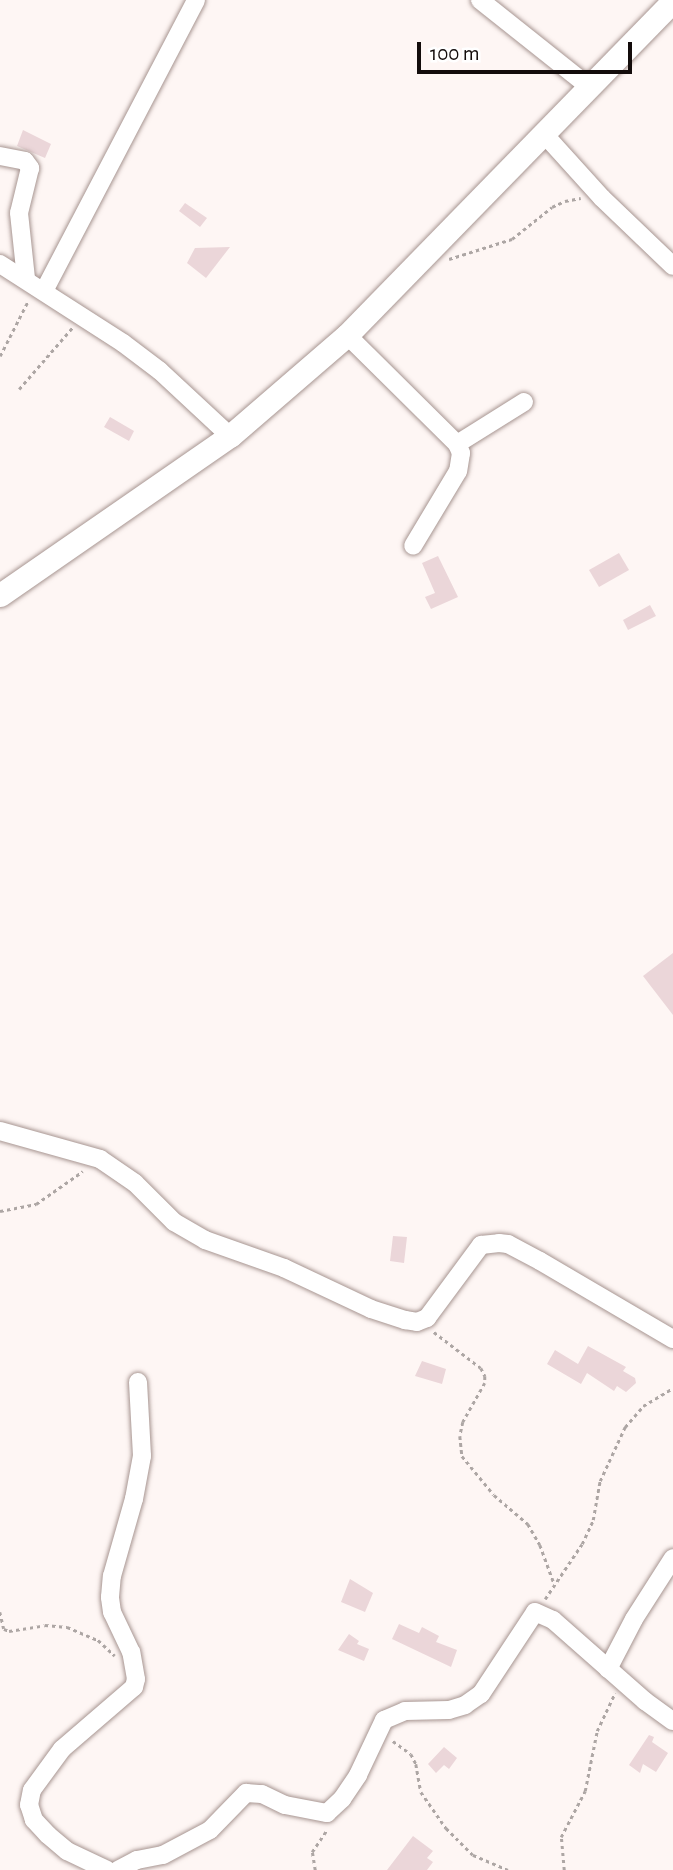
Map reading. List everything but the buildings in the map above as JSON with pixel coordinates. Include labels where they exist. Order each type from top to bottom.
[{"type":"street","points":[[35,285],[196,0]]},
{"type":"street","points":[[480,0],[587,86]]},
{"type":"street","points":[[0,595],[230,436],[347,335],[412,266],[545,135],[587,86],[673,1]]},
{"type":"street","points":[[545,135],[602,198],[673,266]]},
{"type":"street","points":[[0,156],[25,162],[30,168],[19,213],[35,285]]},
{"type":"street","points":[[0,264],[83,315],[160,371],[230,436]]},
{"type":"street","points":[[347,335],[457,444],[462,461],[458,471],[413,546]]},
{"type":"street","points":[[457,444],[524,402]]},
{"type":"street","points":[[0,1131],[100,1159],[135,1183],[174,1222],[205,1240],[285,1268],[371,1309],[405,1320],[423,1321],[481,1245],[499,1243],[508,1244],[540,1261],[673,1339]]},
{"type":"street","points":[[138,1382],[142,1456],[134,1499],[112,1576],[110,1597],[112,1612],[127,1643],[133,1666],[134,1688],[62,1749],[32,1790],[29,1805],[34,1820],[67,1851],[107,1870],[136,1860],[163,1855],[210,1830],[246,1793],[262,1794],[285,1805],[327,1814],[338,1804],[358,1775],[377,1731],[390,1715],[449,1710],[465,1705],[481,1694],[533,1613],[538,1612],[553,1620],[615,1675],[673,1721]]},
{"type":"street","points":[[615,1675],[634,1619],[673,1558]]},
{"type":"path","points":[[444,260],[512,239],[565,201],[602,198]]},
{"type":"path","points":[[0,356],[35,285]]},
{"type":"path","points":[[19,389],[83,315]]},
{"type":"path","points":[[0,1211],[36,1204],[100,1159]]},
{"type":"path","points":[[423,1321],[444,1341],[481,1368],[485,1376],[485,1383],[463,1422],[460,1436],[462,1457],[494,1495],[528,1524],[540,1545],[554,1583]]},
{"type":"path","points":[[538,1612],[554,1583],[582,1544],[593,1520],[600,1481],[625,1427],[643,1406],[673,1388]]},
{"type":"path","points":[[0,1612],[4,1629],[9,1631],[44,1625],[67,1627],[98,1640],[113,1655],[133,1666]]},
{"type":"path","points":[[564,1870],[561,1837],[585,1791],[597,1731],[615,1675]]},
{"type":"path","points":[[377,1731],[411,1754],[416,1763],[421,1792],[458,1841],[473,1855],[508,1870]]},
{"type":"path","points":[[315,1870],[312,1852],[330,1825],[338,1804]]}]
